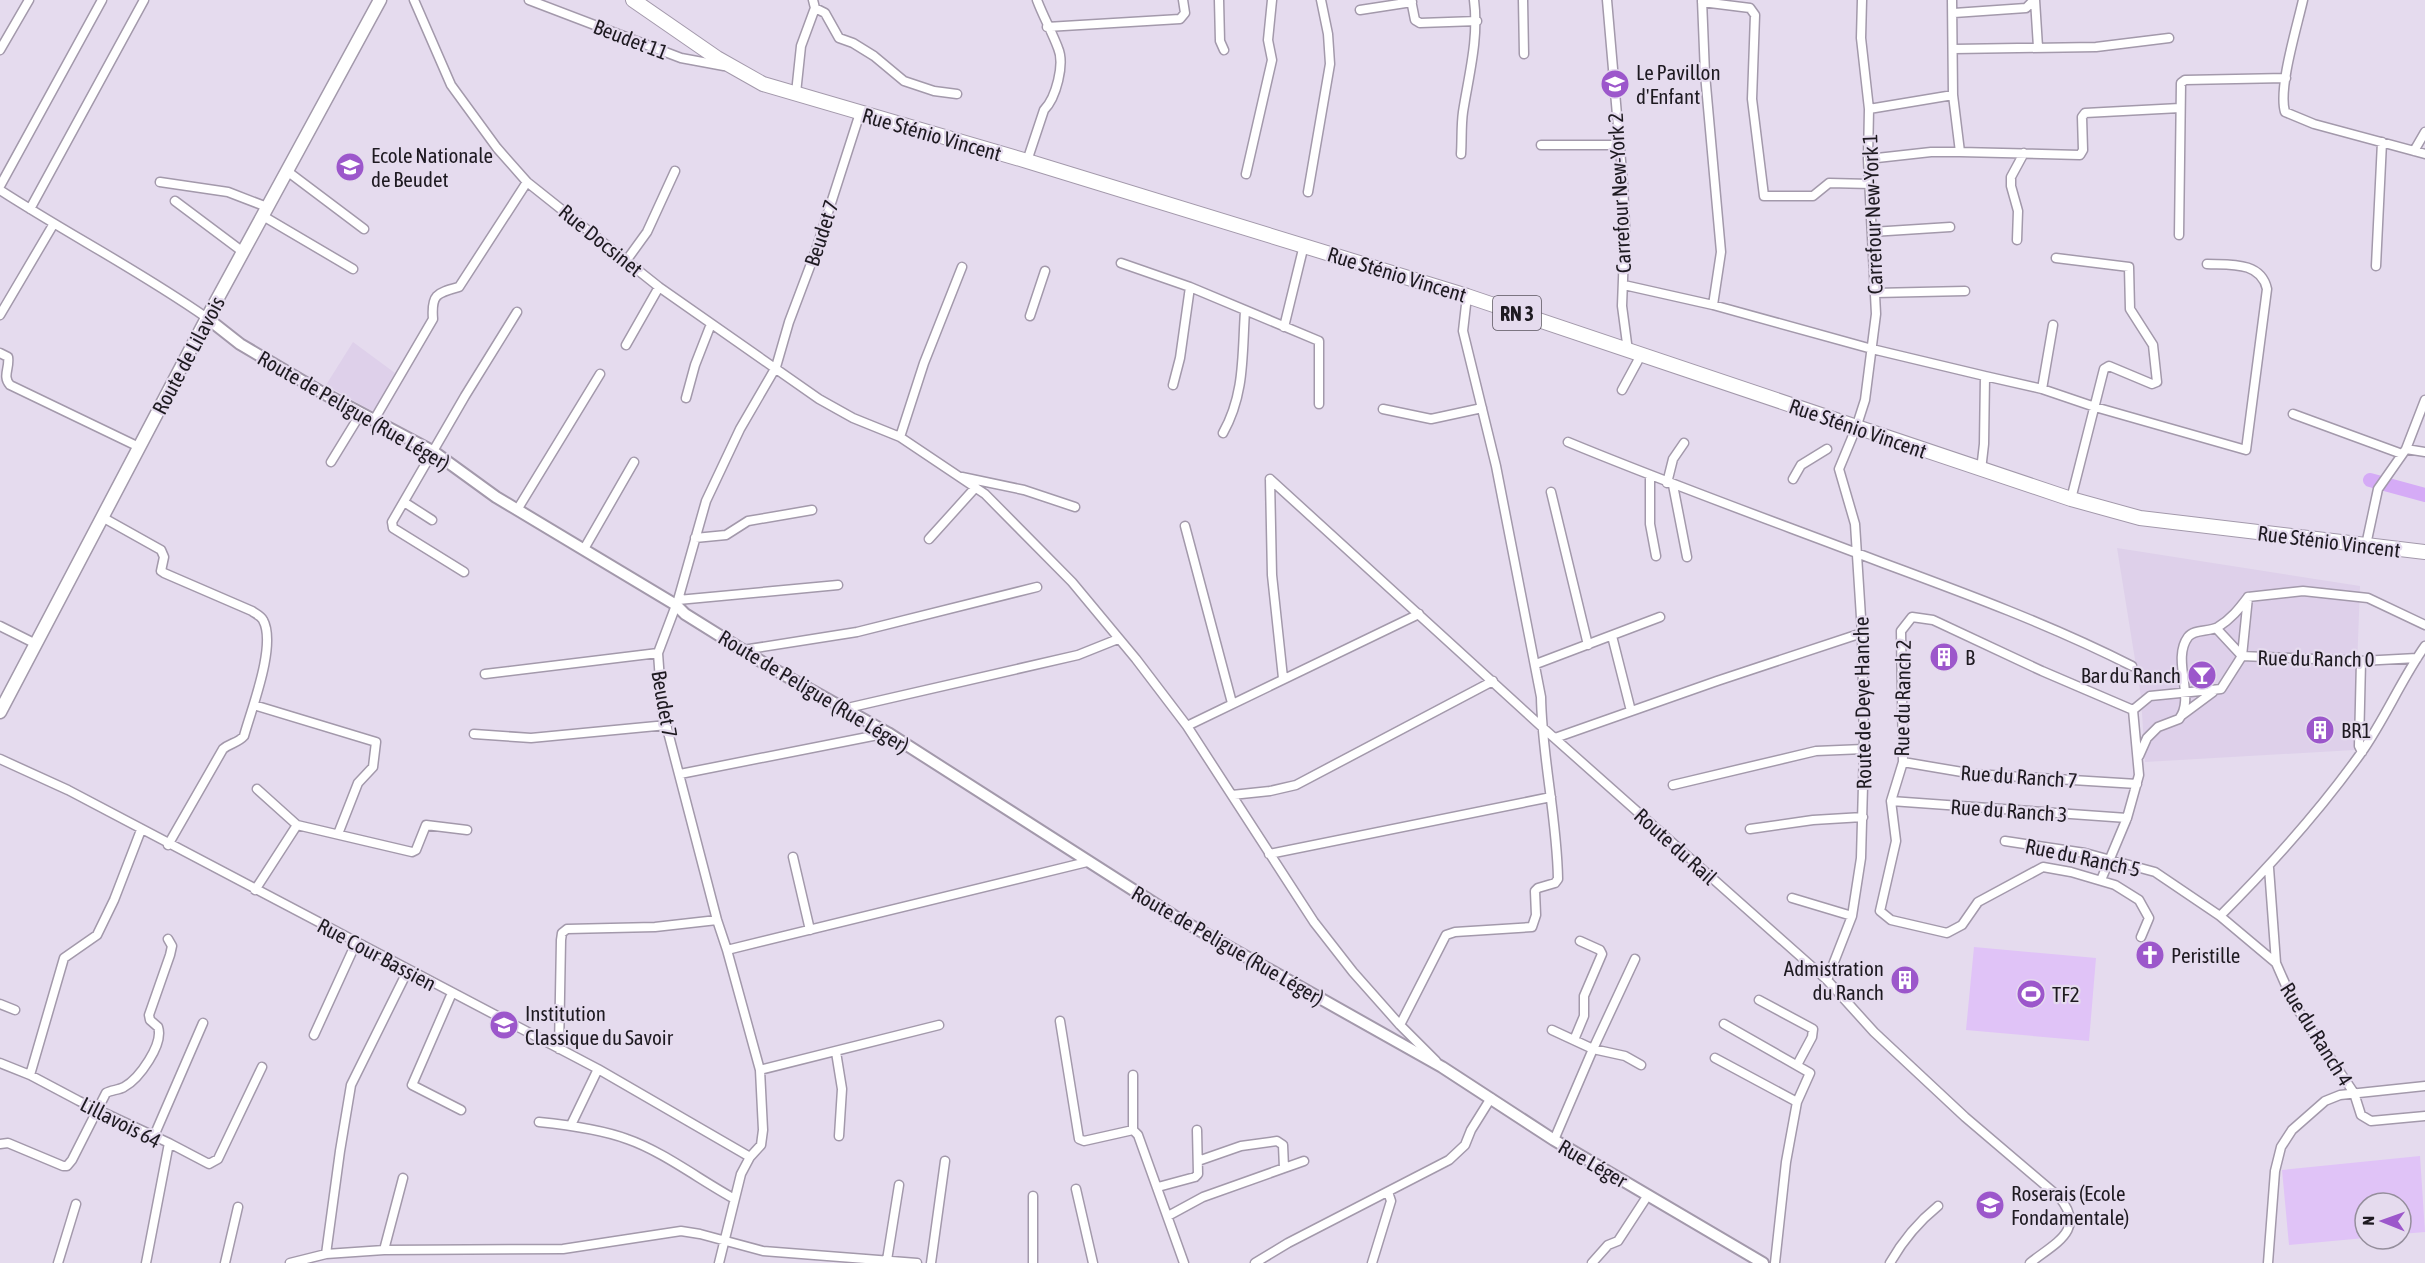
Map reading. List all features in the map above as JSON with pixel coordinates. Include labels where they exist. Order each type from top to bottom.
[{"type":"main road","name":"Route de Lilavois","points":[[0,712],[207,318],[380,0]]},
{"type":"main road","name":"Rue Sténio Vincent","points":[[633,0],[717,58],[764,84],[1028,161],[1467,296],[2071,499],[2140,518],[2425,552]]},
{"type":"street","points":[[0,50],[29,0]]},
{"type":"street","points":[[102,0],[0,188],[53,225],[170,292],[207,318]]},
{"type":"street","points":[[30,209],[144,0]]},
{"type":"street","name":"Rue Docsinet","points":[[414,0],[451,85],[497,148],[527,182],[659,287],[819,399],[853,418],[900,437],[984,494],[1072,582],[1187,726],[1314,922],[1353,972],[1400,1025],[1442,1067]]},
{"type":"street","name":"Beudet 11","points":[[529,0],[681,58],[736,69]]},
{"type":"street","points":[[1028,161],[1044,110],[1057,88],[1060,56],[1037,0]]},
{"type":"street","points":[[1047,27],[1180,19],[1185,13],[1183,0]]},
{"type":"street","points":[[1219,0],[1220,41],[1224,50]]},
{"type":"street","points":[[1246,174],[1272,60],[1268,40],[1272,0]]},
{"type":"street","points":[[1308,192],[1330,64],[1328,34],[1321,0]]},
{"type":"street","points":[[1461,154],[1463,114],[1477,21],[1474,0]]},
{"type":"street","points":[[1523,0],[1524,54]]},
{"type":"street","name":"Carrefour New-York 2","points":[[1607,0],[1625,226],[1622,306],[1635,353]]},
{"type":"street","name":"Carrefour New-York 1","points":[[1856,428],[1865,400],[1876,314],[1868,159],[1869,109],[1861,38],[1862,0]]},
{"type":"street","points":[[1952,0],[1954,13],[1953,95],[1960,152]]},
{"type":"street","points":[[1954,13],[2026,8],[2035,0]]},
{"type":"street","points":[[2035,0],[2038,47]]},
{"type":"street","points":[[2303,0],[2286,78],[2283,105],[2285,112],[2314,124],[2425,154]]},
{"type":"street","points":[[1360,10],[1412,1],[1415,20],[1420,23],[1477,21]]},
{"type":"street","points":[[1713,305],[1720,252],[1705,74],[1702,1],[1726,2],[1750,8],[1755,15],[1752,99],[1764,196],[1813,196],[1829,183],[1871,184]]},
{"type":"street","points":[[796,93],[801,46],[814,4],[825,13],[839,38],[874,56],[904,81],[934,91],[957,94]]},
{"type":"street","points":[[1954,49],[2096,47],[2169,38]]},
{"type":"street","points":[[2179,235],[2181,83],[2185,80],[2286,78]]},
{"type":"street","points":[[1869,109],[1953,95]]},
{"type":"street","points":[[1868,159],[1931,152],[2080,155],[2083,150],[2082,117],[2085,112],[2180,108]]},
{"type":"street","name":"Beudet 7","points":[[719,1263],[733,1198],[741,1174],[750,1157],[761,1145],[763,1130],[760,1070],[728,950],[717,920],[662,709],[658,653],[677,602],[711,491],[740,429],[776,367],[860,113]]},
{"type":"street","points":[[2414,151],[2425,132]]},
{"type":"street","points":[[2376,266],[2382,142]]},
{"type":"street","points":[[1541,144],[1619,145]]},
{"type":"street","points":[[2017,240],[2018,211],[2011,177],[2024,153]]},
{"type":"street","points":[[287,171],[364,229]]},
{"type":"street","points":[[626,261],[647,232],[675,171]]},
{"type":"street","points":[[160,182],[235,193],[353,268]]},
{"type":"street","points":[[374,420],[433,319],[431,304],[434,298],[441,292],[459,287],[527,182]]},
{"type":"street","points":[[175,201],[243,252]]},
{"type":"street","points":[[0,315],[53,225]]},
{"type":"street","points":[[1872,232],[1950,227]]},
{"type":"street","points":[[1284,327],[1304,245]]},
{"type":"street","points":[[2056,258],[2129,267],[2130,309],[2153,345],[2156,384],[2112,367],[2106,367],[2071,499]]},
{"type":"street","points":[[1121,263],[1190,287],[1319,341],[1319,404]]},
{"type":"street","points":[[1624,285],[1713,305],[1872,349],[2042,389],[2095,407],[2246,450],[2267,289],[2262,276],[2245,266],[2207,264]]},
{"type":"street","points":[[900,437],[924,363],[962,267]]},
{"type":"street","points":[[1030,316],[1045,271]]},
{"type":"street","points":[[626,345],[659,287]]},
{"type":"street","points":[[1173,385],[1190,287]]},
{"type":"street","points":[[1875,293],[1965,291]]},
{"type":"street","points":[[1400,1025],[1446,935],[1455,932],[1528,928],[1534,925],[1535,891],[1555,883],[1558,879],[1536,664],[1482,408],[1463,331],[1467,296]]},
{"type":"street","points":[[1223,433],[1233,414],[1239,391],[1245,311]]},
{"type":"street","points":[[464,572],[393,528],[392,522],[465,396],[518,312]]},
{"type":"street","name":"Route de Peligue (Rue Léger)","points":[[207,318],[240,344],[434,452],[516,510],[677,602],[685,614],[843,709],[888,733],[1174,916],[1426,1059]]},
{"type":"street","points":[[686,398],[695,365],[711,324]]},
{"type":"street","points":[[2042,389],[2053,325]]},
{"type":"street","points":[[0,353],[8,357],[6,377],[9,385],[139,447]]},
{"type":"street","points":[[1622,390],[1632,375],[1635,353]]},
{"type":"street","points":[[516,510],[600,374]]},
{"type":"street","points":[[1981,470],[1984,444],[1985,376]]},
{"type":"street","points":[[2366,545],[2378,489],[2404,451],[2425,400]]},
{"type":"street","points":[[1383,409],[1431,419],[1482,408]]},
{"type":"street","points":[[332,462],[361,413]]},
{"type":"street","points":[[2293,414],[2404,451],[2425,452]]},
{"type":"street","name":"Route de Deye Hanche","points":[[1827,980],[1852,916],[1861,858],[1864,749],[1858,553],[1855,525],[1839,469],[1856,428]]},
{"type":"street","points":[[1568,442],[1670,484],[2036,621],[2080,639],[2132,666]]},
{"type":"street","points":[[1684,443],[1675,453],[1670,484],[1687,557]]},
{"type":"street","points":[[1793,479],[1801,465],[1827,449]]},
{"type":"street","points":[[584,549],[634,462]]},
{"type":"street","points":[[1650,476],[1650,524],[1656,556]]},
{"type":"street","points":[[958,477],[1024,490],[1075,507]]},
{"type":"street","name":"Route du Rail","points":[[1283,678],[1272,575],[1270,479],[1542,728],[1827,980],[1874,1032],[1949,1102],[2059,1197],[2068,1208],[2072,1221],[2069,1230],[2030,1263]]},
{"type":"street","points":[[928,539],[975,488]]},
{"type":"street","points":[[1551,492],[1588,645]]},
{"type":"street","points":[[404,502],[432,520]]},
{"type":"street","points":[[695,538],[726,535],[748,521],[812,510]]},
{"type":"street","points":[[102,517],[161,550],[164,557],[161,571],[164,573],[262,617],[267,639],[254,705],[244,736],[240,741],[228,745],[223,750],[168,844]]},
{"type":"street","points":[[1185,526],[1232,703]]},
{"type":"street","points":[[677,602],[837,585]]},
{"type":"street","points":[[743,650],[857,632],[1037,587]]},
{"type":"street","points":[[2182,716],[2183,656],[2188,637],[2193,633],[2216,628],[2232,617],[2248,597],[2303,591],[2368,598],[2425,625]]},
{"type":"street","name":"Rue du Ranch 0","points":[[2248,597],[2242,656],[2361,661],[2417,658]]},
{"type":"street","points":[[1187,726],[1419,614]]},
{"type":"street","points":[[1536,664],[1660,617]]},
{"type":"street","name":"Rue du Ranch 2","points":[[2101,880],[2043,867],[1978,902],[1962,925],[1947,933],[1891,920],[1880,911],[1896,841],[1891,801],[1903,762],[1901,631],[1912,617],[1934,620],[2042,671],[2133,710]]},
{"type":"street","points":[[0,626],[36,644]]},
{"type":"street","points":[[2141,936],[2149,918],[2139,900],[2115,885],[2101,880],[2127,818],[2139,775],[2133,710],[2150,696],[2221,689],[2242,656],[2216,628]]},
{"type":"street","points":[[1555,738],[1862,633]]},
{"type":"street","points":[[1612,636],[1631,711]]},
{"type":"street","points":[[843,709],[1078,655],[1118,639]]},
{"type":"street","points":[[2220,916],[2310,822],[2362,752],[2425,646]]},
{"type":"street","points":[[485,674],[658,653]]},
{"type":"street","points":[[2361,661],[2359,746],[2362,752]]},
{"type":"street","points":[[1232,795],[1270,791],[1296,785],[1492,681]]},
{"type":"street","points":[[2138,758],[2152,732],[2158,727],[2172,723],[2214,691]]},
{"type":"street","points":[[254,705],[376,742],[373,767],[358,783],[338,834]]},
{"type":"street","points":[[474,734],[531,738],[667,725]]},
{"type":"street","points":[[680,774],[888,733]]},
{"type":"street","points":[[1673,785],[1816,752],[1864,749]]},
{"type":"street","name":"Rue Cour Bassien","points":[[0,759],[68,790],[598,1069],[750,1157]]},
{"type":"street","name":"Rue du Ranch 7","points":[[1903,762],[1974,774],[2137,783]]},
{"type":"street","points":[[257,789],[297,825],[412,852],[416,850],[426,825],[467,830]]},
{"type":"street","points":[[1269,854],[1551,797]]},
{"type":"street","name":"Rue du Ranch 3","points":[[1891,801],[2127,818]]},
{"type":"street","points":[[1750,829],[1813,820],[1863,817]]},
{"type":"street","points":[[255,890],[297,825]]},
{"type":"street","points":[[30,1075],[64,958],[97,935],[114,900],[141,830]]},
{"type":"street","name":"Rue du Ranch 5","points":[[2005,841],[2085,853],[2155,872],[2220,916],[2276,963]]},
{"type":"street","points":[[794,856],[810,930]]},
{"type":"street","points":[[728,950],[1087,862]]},
{"type":"street","name":"Rue du Ranch 4","points":[[2269,867],[2276,963],[2294,1004],[2354,1093],[2361,1115],[2371,1121],[2425,1116]]},
{"type":"street","points":[[1792,897],[1852,916]]},
{"type":"street","points":[[559,1049],[561,940],[567,929],[655,927],[717,920]]},
{"type":"street","points":[[0,1144],[8,1143],[63,1166],[67,1166],[72,1160],[105,1093],[122,1089],[141,1074],[159,1039],[158,1027],[150,1020],[149,1015],[170,956],[172,946],[168,939]]},
{"type":"street","points":[[1574,1040],[1584,1016],[1584,996],[1602,954],[1600,950],[1580,941]]},
{"type":"street","points":[[314,1035],[356,943]]},
{"type":"street","points":[[1554,1140],[1635,959]]},
{"type":"street","points":[[326,1254],[339,1150],[351,1084],[408,970]]},
{"type":"street","points":[[452,993],[412,1085],[461,1110]]},
{"type":"street","points":[[1759,1000],[1813,1029],[1812,1037],[1797,1065]]},
{"type":"street","points":[[0,1004],[15,1010]]},
{"type":"street","points":[[1060,1021],[1079,1138],[1084,1141],[1133,1130]]},
{"type":"street","points":[[154,1136],[203,1023]]},
{"type":"street","points":[[1724,1024],[1810,1072],[1797,1102],[1786,1162],[1775,1263]]},
{"type":"street","points":[[760,1070],[939,1025]]},
{"type":"street","points":[[1552,1030],[1593,1049],[1625,1056],[1641,1065]]},
{"type":"street","points":[[836,1052],[842,1089],[839,1136]]},
{"type":"street","points":[[1715,1058],[1797,1102]]},
{"type":"street","name":"Rue Léger","points":[[1426,1059],[1491,1098],[1554,1140],[1763,1263]]},
{"type":"street","name":"Lillavois 64","points":[[0,1063],[30,1075],[169,1143],[146,1263]]},
{"type":"street","points":[[169,1143],[210,1164],[218,1160],[262,1067]]},
{"type":"street","points":[[571,1125],[598,1069]]},
{"type":"street","points":[[1133,1075],[1133,1130],[1143,1144],[1184,1263]]},
{"type":"street","points":[[2268,1263],[2275,1171],[2281,1147],[2292,1130],[2325,1101],[2340,1095],[2425,1086]]},
{"type":"street","points":[[1255,1263],[1288,1243],[1460,1152],[1491,1098]]},
{"type":"street","points":[[539,1122],[571,1125],[627,1139],[733,1198]]},
{"type":"street","points":[[1158,1186],[1195,1177],[1199,1170],[1197,1130]]},
{"type":"street","points":[[1198,1161],[1242,1146],[1277,1141],[1283,1145],[1284,1168]]},
{"type":"street","points":[[931,1263],[945,1161]]},
{"type":"street","points":[[1168,1216],[1203,1197],[1304,1161]]},
{"type":"street","points":[[384,1250],[403,1178]]},
{"type":"street","points":[[887,1260],[899,1185]]},
{"type":"street","points":[[1076,1189],[1093,1263]]},
{"type":"street","points":[[1372,1263],[1391,1201],[1388,1192]]},
{"type":"street","points":[[1593,1263],[1608,1245],[1618,1241],[1648,1195]]},
{"type":"street","points":[[1033,1196],[1033,1263]]},
{"type":"street","points":[[58,1263],[76,1204]]},
{"type":"street","points":[[1890,1263],[1903,1240],[1919,1221],[1938,1206]]},
{"type":"street","points":[[225,1263],[238,1207]]},
{"type":"street","points":[[290,1263],[326,1254],[384,1250],[563,1250],[681,1231],[763,1251],[917,1263]]},
{"type":"street","points":[[781,1253],[784,1263]]},
{"type":"shaded area","points":[[353,342],[395,373],[374,412],[326,385]]},
{"type":"shaded area","points":[[2117,548],[2360,586],[2354,750],[2145,762],[2141,697]]},
{"type":"shaded area","name":"TF2","points":[[1974,947],[2096,958],[2089,1041],[1966,1030]]},
{"type":"shaded area","points":[[2420,1156],[2425,1232],[2413,1233],[2413,1191],[2353,1191],[2353,1239],[2289,1245],[2282,1170]]},
{"type":"waterway","points":[[2370,480],[2425,495]]},
{"type":"place","name":"Le Pavillon d'Enfant","points":[[1615,84]]},
{"type":"place","name":"Ecole Nationale de Beudet","points":[[350,167]]},
{"type":"place","name":"B","points":[[1944,657]]},
{"type":"place","name":"Bar du Ranch","points":[[2202,675]]},
{"type":"place","name":"BR1","points":[[2320,730]]},
{"type":"place","name":"Peristille","points":[[2150,955]]},
{"type":"place","name":"Admistration du Ranch","points":[[1905,980]]},
{"type":"place","name":"TF2","points":[[2031,994]]},
{"type":"place","name":"Institution Classique du Savoir","points":[[504,1025]]},
{"type":"place","name":"Roserais (Ecole Fondamentale)","points":[[1990,1205]]}]
